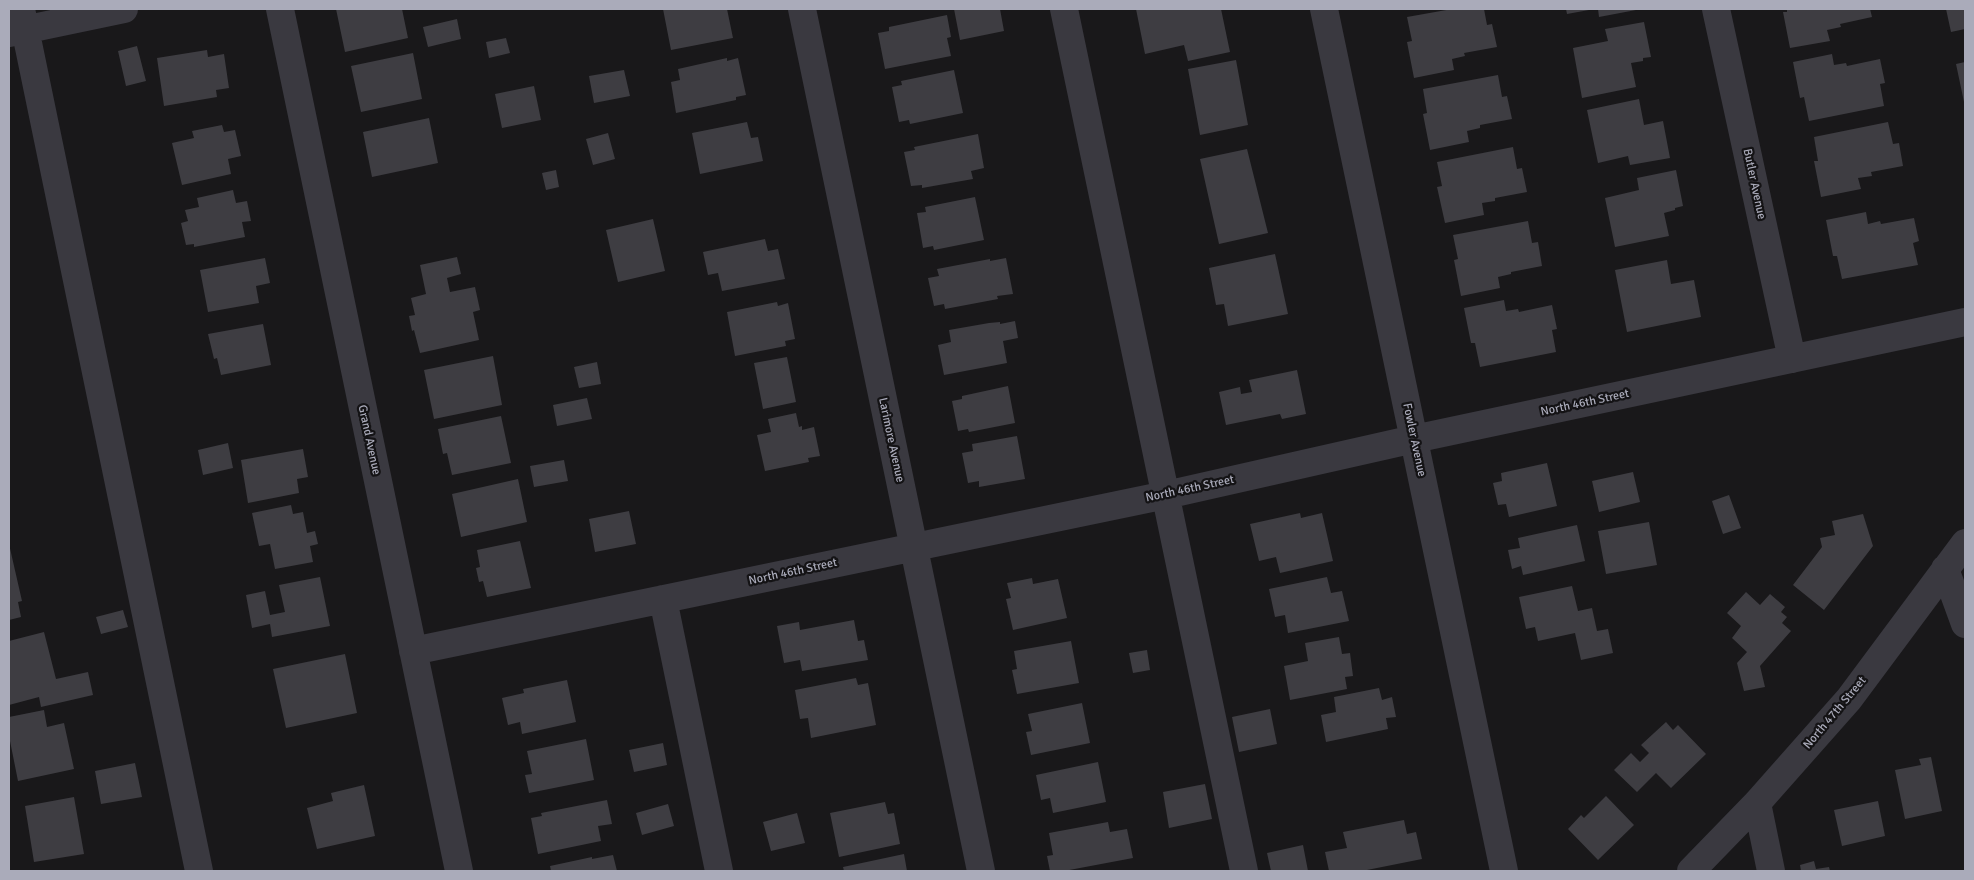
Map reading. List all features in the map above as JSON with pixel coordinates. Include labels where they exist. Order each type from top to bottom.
[{"type":"street","points":[[124,9],[18,24],[199,871]]},
{"type":"street","name":"Grand Avenue","points":[[280,9],[459,871]]},
{"type":"street","name":"Larimore Avenue","points":[[802,9],[981,871]]},
{"type":"street","points":[[1064,9],[1244,871]]},
{"type":"street","name":"Fowler Avenue","points":[[1324,9],[1504,871]]},
{"type":"street","name":"Butler Avenue","points":[[1716,9],[1792,359]]},
{"type":"street","name":"North 46th Street","points":[[413,652],[1166,494],[1414,439],[1965,322]]},
{"type":"street","name":"North 47th Street","points":[[1691,871],[1757,803],[1849,699],[1965,543]]},
{"type":"street","points":[[1946,569],[1965,624]]},
{"type":"street","points":[[662,599],[719,871]]},
{"type":"street","points":[[1757,803],[1771,871]]},
{"type":"building","points":[[336,9],[402,9],[408,38],[345,52]]},
{"type":"building","points":[[663,9],[727,9],[733,38],[671,50]]},
{"type":"building","points":[[954,9],[1000,9],[1004,31],[960,40]]},
{"type":"building","points":[[1136,9],[1221,9],[1230,52],[1188,61],[1184,45],[1145,54]]},
{"type":"building","points":[[1452,9],[1484,9],[1487,25],[1492,24],[1497,47],[1464,53],[1465,56],[1452,59],[1454,70],[1414,78],[1407,42],[1412,41],[1407,17]]},
{"type":"building","points":[[1566,9],[1589,9],[1589,10],[1567,14]]},
{"type":"building","points":[[1598,9],[1636,9],[1636,10],[1599,17]]},
{"type":"building","points":[[1787,9],[1870,9],[1872,17],[1840,24],[1841,27],[1827,30],[1830,41],[1790,48],[1783,12],[1787,12]]},
{"type":"building","points":[[1946,9],[1965,9],[1965,29],[1951,32]]},
{"type":"building","points":[[947,15],[951,37],[947,38],[951,56],[885,69],[878,33],[889,31],[889,27]]},
{"type":"building","points":[[457,19],[461,39],[428,47],[423,27]]},
{"type":"building","points":[[1644,22],[1651,57],[1643,58],[1643,61],[1631,63],[1636,87],[1582,98],[1573,48],[1608,41],[1605,29]]},
{"type":"building","points":[[506,38],[510,53],[489,58],[486,42]]},
{"type":"building","points":[[137,46],[146,81],[126,86],[118,51]]},
{"type":"building","points":[[207,50],[208,57],[224,54],[229,88],[216,90],[217,97],[164,106],[157,58]]},
{"type":"building","points":[[413,53],[422,99],[361,112],[351,66]]},
{"type":"building","points":[[1832,54],[1834,65],[1846,63],[1847,66],[1880,59],[1885,83],[1880,84],[1884,106],[1809,121],[1804,97],[1800,98],[1793,62]]},
{"type":"building","points":[[727,58],[727,61],[738,58],[746,95],[736,97],[736,100],[676,113],[671,82],[680,80],[678,69]]},
{"type":"building","points":[[1236,60],[1248,125],[1200,135],[1188,69]]},
{"type":"building","points":[[1965,62],[1965,102],[1964,102],[1956,64]]},
{"type":"building","points":[[624,70],[630,96],[594,103],[589,76]]},
{"type":"building","points":[[954,70],[963,113],[910,124],[909,120],[899,122],[892,87],[902,85],[901,81]]},
{"type":"building","points":[[1498,75],[1502,97],[1507,96],[1512,119],[1480,125],[1480,128],[1467,131],[1469,142],[1430,150],[1423,114],[1427,113],[1423,89]]},
{"type":"building","points":[[534,86],[541,120],[502,128],[495,94]]},
{"type":"building","points":[[1639,99],[1644,125],[1663,121],[1670,158],[1630,165],[1628,156],[1598,163],[1587,110]]},
{"type":"building","points":[[429,118],[438,163],[372,177],[363,132]]},
{"type":"building","points":[[747,122],[751,138],[758,137],[763,161],[700,174],[692,133]]},
{"type":"building","points":[[1888,122],[1893,144],[1899,143],[1903,166],[1871,172],[1872,176],[1858,178],[1861,189],[1821,197],[1814,161],[1818,161],[1814,137]]},
{"type":"building","points":[[222,125],[224,132],[235,130],[241,156],[228,159],[231,174],[182,185],[172,143],[194,138],[192,131]]},
{"type":"building","points":[[608,133],[615,159],[593,165],[586,139]]},
{"type":"building","points":[[978,134],[984,168],[971,171],[973,179],[922,188],[922,185],[911,186],[904,152],[915,150],[914,147]]},
{"type":"building","points":[[1513,147],[1517,169],[1522,168],[1527,192],[1495,198],[1495,201],[1482,203],[1484,215],[1445,223],[1437,187],[1442,186],[1437,162]]},
{"type":"building","points":[[1247,149],[1268,233],[1219,244],[1200,159]]},
{"type":"building","points":[[556,170],[559,187],[546,190],[542,173]]},
{"type":"building","points":[[1676,170],[1683,206],[1664,213],[1669,236],[1615,247],[1605,198],[1639,190],[1637,178]]},
{"type":"building","points":[[233,190],[236,203],[247,201],[251,221],[242,222],[245,237],[194,247],[194,244],[186,245],[181,223],[188,221],[185,210],[199,207],[197,198]]},
{"type":"building","points":[[975,197],[984,240],[934,250],[933,246],[923,248],[917,213],[926,212],[925,207]]},
{"type":"building","points":[[1866,212],[1868,224],[1880,221],[1881,224],[1914,218],[1919,241],[1913,243],[1918,265],[1842,279],[1837,256],[1833,256],[1826,220]]},
{"type":"building","points":[[653,219],[665,271],[618,282],[606,230]]},
{"type":"building","points":[[1528,221],[1532,243],[1538,242],[1542,266],[1511,272],[1511,274],[1498,277],[1500,288],[1461,296],[1454,260],[1458,259],[1453,235]]},
{"type":"building","points":[[765,239],[768,251],[778,249],[785,279],[722,291],[718,273],[708,275],[703,252]]},
{"type":"building","points":[[1275,254],[1288,314],[1228,326],[1224,304],[1216,305],[1209,268]]},
{"type":"building","points":[[457,257],[461,274],[447,278],[450,292],[475,287],[480,310],[473,312],[479,340],[420,353],[409,316],[415,315],[411,298],[426,294],[420,265]]},
{"type":"building","points":[[265,258],[270,283],[256,286],[259,303],[208,312],[200,270]]},
{"type":"building","points":[[1006,258],[1013,294],[997,296],[998,299],[945,309],[944,304],[934,306],[928,278],[939,276],[937,269],[990,259],[990,261]]},
{"type":"building","points":[[1667,260],[1671,284],[1694,280],[1701,317],[1627,332],[1615,270]]},
{"type":"building","points":[[1504,300],[1506,311],[1518,309],[1519,312],[1552,305],[1557,329],[1552,330],[1556,352],[1480,367],[1475,343],[1471,343],[1464,308]]},
{"type":"building","points":[[777,302],[778,306],[788,303],[795,339],[785,341],[786,346],[735,356],[727,312]]},
{"type":"building","points":[[1015,321],[1018,338],[1003,341],[1007,363],[944,375],[938,345],[951,342],[949,330],[989,323],[1000,322],[1000,324]]},
{"type":"building","points":[[263,324],[271,365],[221,375],[217,358],[214,359],[208,334]]},
{"type":"building","points":[[493,356],[502,405],[434,419],[424,370]]},
{"type":"building","points":[[787,357],[796,402],[763,409],[754,363]]},
{"type":"building","points":[[597,362],[601,384],[579,388],[574,367]]},
{"type":"building","points":[[1297,370],[1306,414],[1282,419],[1280,414],[1226,425],[1219,392],[1240,387],[1241,394],[1252,392],[1249,380]]},
{"type":"building","points":[[1008,386],[1015,423],[969,432],[968,429],[958,431],[952,401],[962,399],[962,396]]},
{"type":"building","points":[[587,398],[592,419],[557,426],[553,405]]},
{"type":"building","points":[[796,413],[799,427],[802,426],[802,430],[814,427],[820,456],[808,458],[809,462],[765,471],[757,435],[771,432],[768,419]]},
{"type":"building","points":[[501,416],[511,463],[452,475],[447,453],[443,454],[438,429]]},
{"type":"building","points":[[1017,436],[1025,479],[979,487],[979,481],[968,483],[962,453],[973,451],[972,444]]},
{"type":"building","points":[[228,443],[233,468],[203,475],[198,450]]},
{"type":"building","points":[[303,449],[308,477],[297,479],[299,493],[248,503],[241,460]]},
{"type":"building","points":[[564,460],[568,481],[534,487],[530,466]]},
{"type":"building","points":[[1547,463],[1557,506],[1509,517],[1506,504],[1498,505],[1493,483],[1502,481],[1501,473]]},
{"type":"building","points":[[1633,472],[1640,502],[1599,512],[1592,481]]},
{"type":"building","points":[[518,479],[527,522],[461,537],[452,494]]},
{"type":"building","points":[[1729,495],[1741,528],[1723,534],[1712,501]]},
{"type":"building","points":[[291,505],[293,514],[303,512],[307,533],[315,531],[318,544],[310,546],[313,562],[275,569],[270,544],[259,546],[252,513]]},
{"type":"building","points":[[629,511],[636,544],[595,552],[589,519]]},
{"type":"building","points":[[1300,513],[1301,518],[1322,513],[1333,561],[1280,573],[1276,557],[1259,561],[1250,524]]},
{"type":"building","points":[[1863,514],[1873,546],[1824,610],[1793,585],[1822,547],[1820,538],[1835,535],[1832,521]]},
{"type":"building","points":[[1649,522],[1657,565],[1606,574],[1598,531]]},
{"type":"building","points":[[1577,525],[1585,561],[1523,575],[1521,566],[1512,569],[1508,550],[1520,548],[1518,538]]},
{"type":"building","points":[[520,541],[531,588],[487,597],[483,581],[479,582],[476,568],[480,567],[477,550]]},
{"type":"building","points":[[9,544],[22,601],[18,602],[21,617],[9,620]]},
{"type":"building","points":[[320,577],[330,626],[272,637],[270,624],[252,628],[246,595],[265,591],[270,615],[285,612],[279,585]]},
{"type":"building","points":[[1327,577],[1331,593],[1342,591],[1349,621],[1288,633],[1285,615],[1275,617],[1269,589]]},
{"type":"building","points":[[1032,578],[1033,584],[1058,579],[1067,618],[1013,630],[1006,599],[1011,598],[1007,583]]},
{"type":"building","points":[[1572,586],[1578,611],[1592,608],[1597,631],[1608,629],[1613,653],[1581,660],[1575,633],[1538,641],[1535,627],[1526,629],[1519,597]]},
{"type":"building","points":[[1746,592],[1760,605],[1770,594],[1785,607],[1781,612],[1787,617],[1782,623],[1791,631],[1760,666],[1765,687],[1744,691],[1737,663],[1747,652],[1732,638],[1741,626],[1727,613]]},
{"type":"building","points":[[123,610],[128,627],[101,634],[96,617]]},
{"type":"building","points":[[854,620],[858,641],[864,640],[868,660],[802,671],[800,660],[784,663],[777,626],[799,622],[800,630]]},
{"type":"building","points":[[44,632],[56,679],[88,672],[93,695],[41,707],[39,697],[9,705],[9,641]]},
{"type":"building","points":[[1339,637],[1342,654],[1350,653],[1353,676],[1345,677],[1347,689],[1290,700],[1284,666],[1308,661],[1305,643]]},
{"type":"building","points":[[1071,641],[1079,683],[1017,694],[1012,670],[1017,669],[1014,651]]},
{"type":"building","points":[[1147,650],[1150,670],[1133,673],[1129,653]]},
{"type":"building","points":[[345,654],[357,713],[286,728],[273,669]]},
{"type":"building","points":[[856,678],[858,685],[868,683],[876,725],[811,738],[808,718],[800,719],[795,690]]},
{"type":"building","points":[[567,680],[576,722],[522,734],[520,722],[508,725],[502,698],[524,693],[523,689]]},
{"type":"building","points":[[1379,688],[1382,700],[1392,697],[1396,717],[1386,718],[1388,729],[1326,742],[1321,715],[1336,712],[1334,697]]},
{"type":"building","points":[[1082,703],[1090,743],[1031,755],[1026,732],[1032,731],[1028,714]]},
{"type":"building","points":[[1270,709],[1277,744],[1239,752],[1232,717]]},
{"type":"building","points":[[44,710],[47,727],[64,723],[74,769],[18,781],[9,736],[9,717]]},
{"type":"building","points":[[1666,722],[1673,730],[1678,725],[1706,754],[1671,788],[1656,773],[1637,792],[1614,770],[1631,753],[1640,762],[1649,753],[1641,745]]},
{"type":"building","points":[[586,739],[594,780],[529,793],[525,775],[532,774],[527,751]]},
{"type":"building","points":[[663,743],[667,765],[634,772],[629,750]]},
{"type":"building","points":[[1931,757],[1942,811],[1905,819],[1895,770],[1921,765],[1919,759]]},
{"type":"building","points":[[1098,762],[1106,802],[1053,813],[1050,798],[1041,800],[1036,775]]},
{"type":"building","points":[[135,763],[142,797],[101,804],[95,771]]},
{"type":"building","points":[[1205,784],[1212,819],[1169,828],[1163,792]]},
{"type":"building","points":[[364,785],[375,836],[317,849],[307,808],[333,801],[331,793]]},
{"type":"building","points":[[1606,796],[1634,825],[1598,860],[1568,829],[1581,815],[1584,818]]},
{"type":"building","points":[[74,797],[84,854],[34,862],[25,806]]},
{"type":"building","points":[[607,800],[612,824],[598,826],[601,841],[538,854],[531,818],[542,816],[541,813]]},
{"type":"building","points":[[1878,801],[1885,836],[1842,846],[1834,810]]},
{"type":"building","points":[[885,802],[888,814],[894,813],[900,844],[839,857],[830,813]]},
{"type":"building","points":[[668,804],[674,826],[642,835],[636,813]]},
{"type":"building","points":[[797,813],[805,843],[771,851],[763,822]]},
{"type":"building","points":[[1404,820],[1407,834],[1416,832],[1422,859],[1362,871],[1329,871],[1325,852],[1347,848],[1343,832]]},
{"type":"building","points":[[1108,822],[1110,832],[1127,829],[1133,858],[1064,871],[1050,871],[1047,856],[1053,855],[1049,833]]},
{"type":"building","points":[[1303,845],[1308,871],[1271,871],[1267,853]]},
{"type":"building","points":[[904,854],[907,871],[844,871],[843,867]]},
{"type":"building","points":[[613,855],[617,871],[551,871],[550,866],[592,857],[592,859]]},
{"type":"building","points":[[1814,861],[1816,869],[1829,867],[1830,871],[1801,871],[1800,865]]}]
